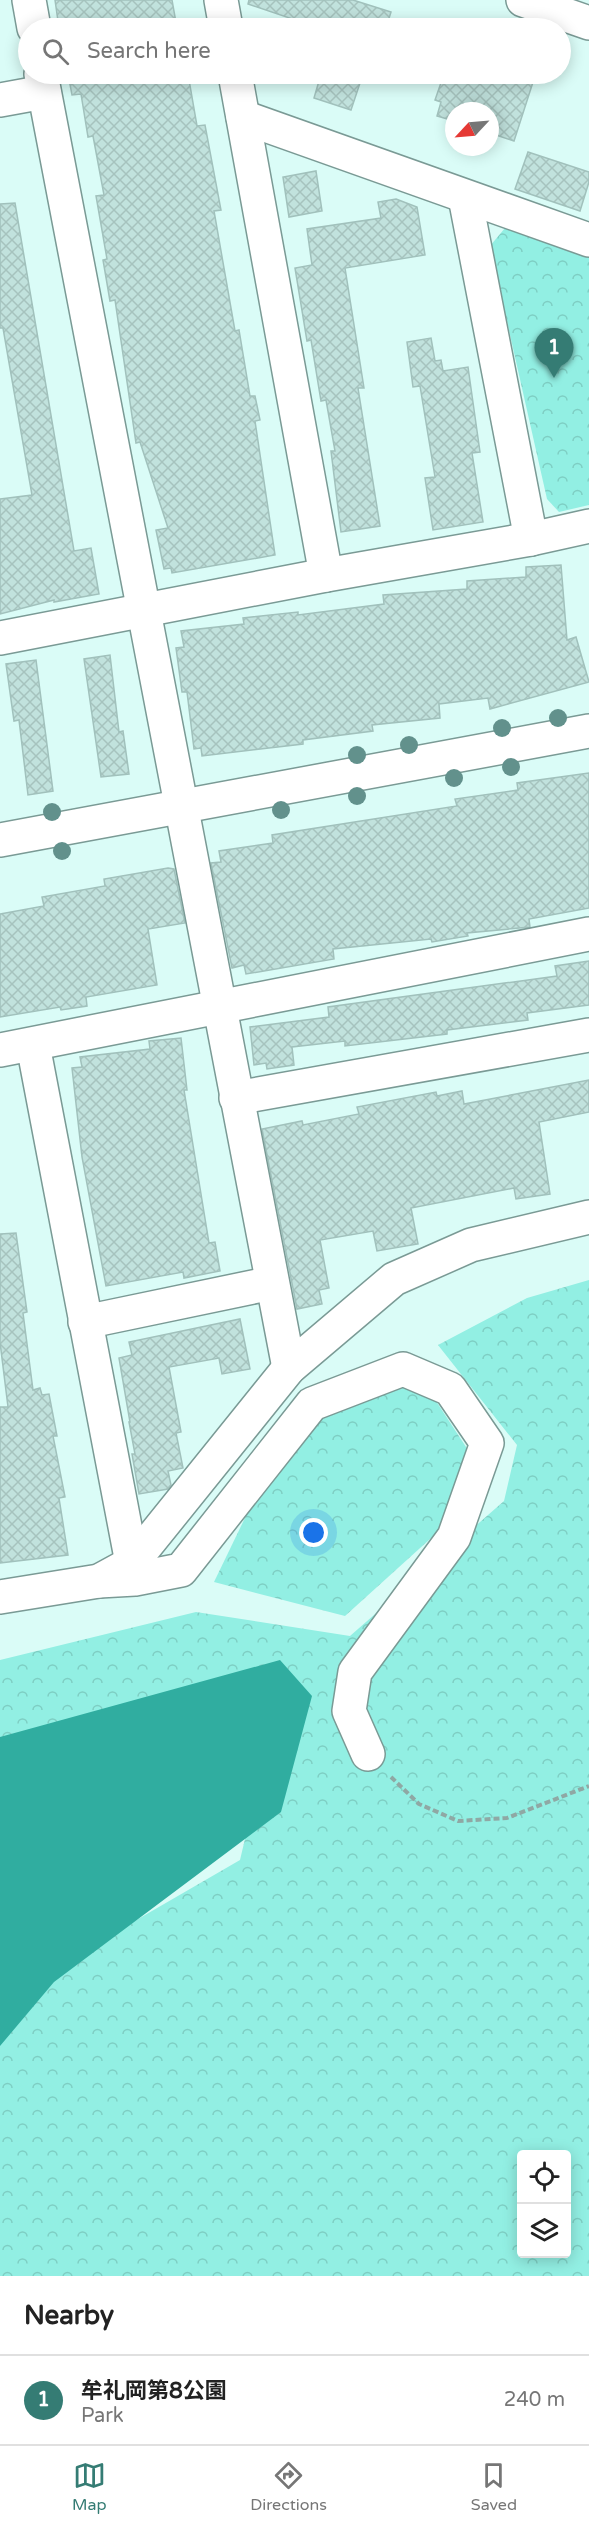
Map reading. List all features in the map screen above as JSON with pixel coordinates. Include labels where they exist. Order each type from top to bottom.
[{"type":"street","points":[[29,0],[32,18]]},
{"type":"street","points":[[221,0],[224,18]]},
{"type":"street","points":[[523,0],[558,6],[589,23]]},
{"type":"street","points":[[0,100],[40,84]]},
{"type":"street","points":[[42,84],[289,1368]]},
{"type":"street","points":[[237,84],[326,575]]},
{"type":"street","points":[[243,117],[589,240]]},
{"type":"street","points":[[465,197],[531,539]]},
{"type":"street","points":[[0,638],[142,609],[531,539],[589,526]]},
{"type":"street","points":[[0,840],[589,731]]},
{"type":"street","points":[[0,1050],[589,934]]},
{"type":"street","points":[[236,1098],[589,1035]]},
{"type":"street","points":[[33,1045],[132,1563]]},
{"type":"street","points":[[99,1581],[132,1563],[289,1368],[394,1279],[471,1245],[589,1217]]},
{"type":"street","points":[[85,1322],[272,1283]]},
{"type":"street","points":[[0,1597],[99,1581],[135,1579],[181,1570],[312,1404],[403,1369],[450,1389],[487,1443],[454,1537],[355,1672],[349,1711],[368,1754]]},
{"type":"path","points":[[368,1754],[419,1804],[458,1821],[507,1818],[589,1786]]},
{"type":"green space","points":[[505,228],[589,256],[589,505],[559,512],[547,499],[490,246]]},
{"type":"green space","points":[[589,1280],[589,2276],[0,2276],[0,1999],[240,1860],[282,1683],[0,1819],[0,1660],[196,1612],[350,1636],[504,1501],[517,1445],[438,1345],[527,1298]]},
{"type":"green space","points":[[396,1385],[434,1398],[468,1450],[440,1530],[345,1616],[214,1582],[258,1491],[312,1423]]},
{"type":"shaded area","points":[[280,1660],[312,1696],[281,1812],[54,1982],[0,2046],[0,1737]]},
{"type":"building","points":[[55,0],[172,0],[175,18],[58,18]]},
{"type":"building","points":[[249,0],[353,0],[391,12],[389,18],[289,18],[248,4]]},
{"type":"building","points":[[70,84],[190,84],[197,126],[205,125],[221,210],[214,211],[235,331],[239,330],[250,396],[255,396],[260,420],[255,421],[275,555],[172,573],[171,568],[164,569],[156,530],[168,528],[140,442],[136,443],[115,300],[110,301],[103,260],[107,259],[96,196],[104,195],[93,136],[88,137],[81,94],[72,95]]},
{"type":"building","points":[[318,84],[360,84],[351,110],[314,98]]},
{"type":"building","points":[[441,84],[532,84],[514,141],[499,136],[499,102],[445,102],[445,118],[437,116],[441,102],[435,100]]},
{"type":"building","points":[[528,152],[589,172],[589,182],[580,211],[515,189]]},
{"type":"building","points":[[316,171],[322,211],[289,217],[283,177]]},
{"type":"building","points":[[396,199],[417,207],[425,255],[345,268],[364,388],[358,388],[380,526],[341,532],[331,451],[335,451],[326,400],[321,401],[311,340],[307,341],[295,268],[312,265],[307,229],[381,218],[378,202]]},
{"type":"building","points":[[15,203],[74,551],[91,548],[99,594],[54,602],[54,600],[0,614],[0,499],[32,495],[3,328],[0,328],[0,204]]},
{"type":"building","points":[[431,338],[435,361],[441,360],[443,371],[468,367],[480,452],[472,453],[483,522],[433,530],[425,478],[435,477],[420,386],[413,387],[407,342]]},
{"type":"building","points":[[561,565],[567,640],[576,637],[589,682],[490,709],[488,698],[439,704],[440,718],[372,725],[373,731],[303,740],[303,744],[202,756],[201,748],[194,749],[187,692],[182,692],[176,648],[184,647],[181,631],[244,624],[243,618],[298,612],[298,615],[384,604],[383,595],[467,589],[467,581],[526,577],[526,567]]},
{"type":"building","points":[[110,655],[119,732],[123,731],[129,774],[101,777],[84,659]]},
{"type":"building","points":[[36,660],[53,791],[28,795],[19,720],[14,721],[6,664]]},
{"type":"building","points":[[589,773],[589,908],[529,919],[530,927],[467,933],[468,936],[432,942],[431,939],[333,949],[334,959],[246,974],[244,965],[232,968],[211,863],[221,862],[219,851],[273,843],[272,835],[457,806],[455,799],[518,790],[517,783]]},
{"type":"building","points":[[168,868],[174,869],[185,923],[148,929],[157,985],[86,997],[87,1006],[61,1010],[60,1007],[0,1017],[0,914],[44,906],[42,897],[105,886],[104,879]]},
{"type":"building","points":[[589,961],[589,1005],[527,1013],[528,1020],[447,1030],[447,1034],[345,1046],[345,1041],[292,1047],[294,1065],[267,1069],[266,1063],[254,1065],[250,1027],[329,1017],[328,1007],[557,976],[555,966]]},
{"type":"building","points":[[181,1038],[187,1090],[184,1090],[209,1243],[215,1242],[220,1271],[184,1278],[183,1272],[106,1286],[82,1157],[72,1068],[82,1067],[80,1057],[150,1049],[149,1041]]},
{"type":"building","points":[[589,1080],[589,1112],[539,1122],[550,1194],[516,1199],[514,1188],[411,1208],[418,1244],[377,1251],[373,1231],[320,1240],[329,1288],[319,1290],[322,1304],[297,1309],[262,1129],[302,1121],[303,1125],[359,1114],[357,1107],[436,1092],[437,1096],[462,1091],[464,1104]]},
{"type":"building","points":[[16,1233],[27,1312],[23,1313],[33,1390],[40,1388],[42,1395],[49,1394],[57,1436],[53,1436],[65,1497],[59,1498],[68,1555],[0,1563],[0,1407],[8,1407],[0,1342],[0,1234]]},
{"type":"building","points":[[240,1319],[250,1369],[222,1374],[219,1358],[169,1367],[181,1432],[176,1433],[183,1468],[168,1471],[171,1485],[168,1489],[139,1494],[132,1454],[135,1454],[119,1358],[132,1355],[129,1342]]},
{"type":"place","name":"牟礼岡第8公園","points":[[554,378]]}]
